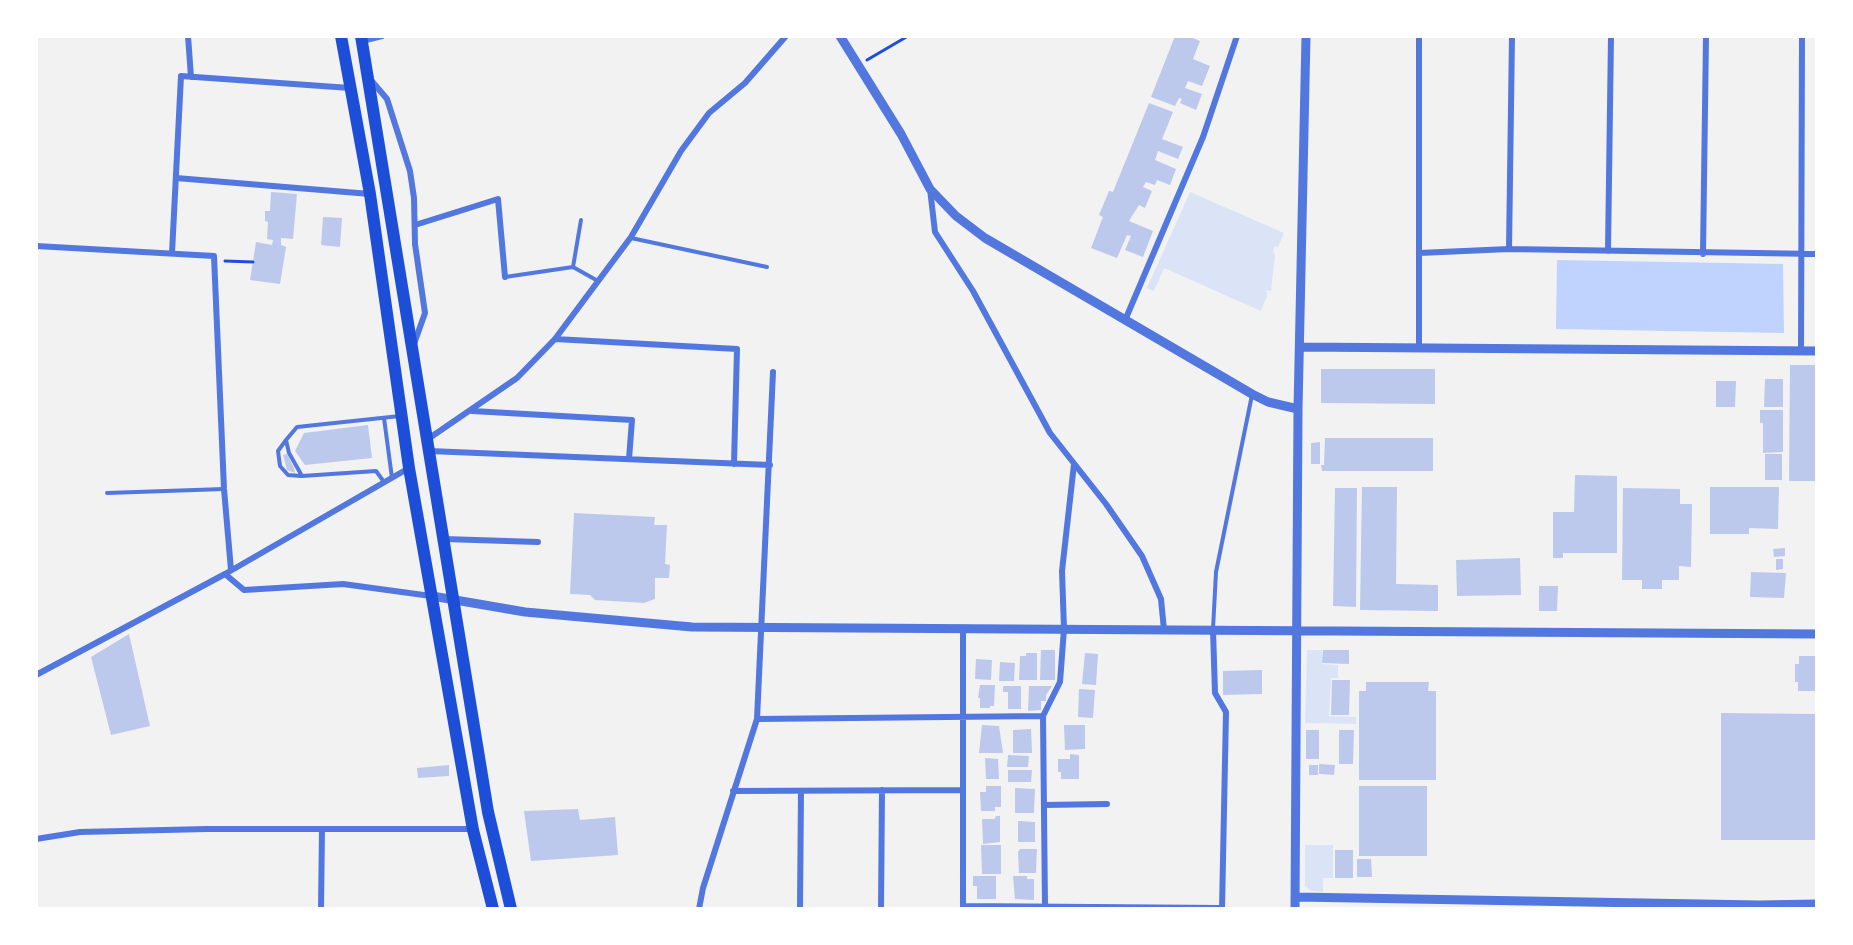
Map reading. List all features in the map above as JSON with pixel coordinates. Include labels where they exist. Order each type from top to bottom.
[{"type":"highway","points":[[341,36],[370,194],[409,468],[473,830],[493,909]]},
{"type":"highway","points":[[361,39],[488,812],[510,909]]},
{"type":"street","points":[[188,36],[191,77]]},
{"type":"street","points":[[361,39],[382,36]]},
{"type":"street","points":[[428,445],[517,378],[555,339],[631,237],[681,151],[709,113],[745,83],[786,36]]},
{"type":"street","points":[[840,36],[901,134],[930,189],[950,211],[985,237],[1252,394],[1268,402],[1298,409]]},
{"type":"street","points":[[1126,318],[1203,137],[1237,36]]},
{"type":"street","points":[[1295,909],[1298,409],[1306,36]]},
{"type":"street","points":[[1419,36],[1419,348]]},
{"type":"street","points":[[1509,249],[1512,36]]},
{"type":"street","points":[[1608,251],[1611,36]]},
{"type":"street","points":[[1703,254],[1706,36]]},
{"type":"street","points":[[1801,351],[1802,36]]},
{"type":"street","points":[[172,253],[181,76],[350,87]]},
{"type":"street","points":[[368,76],[387,99],[410,171],[425,313],[413,346]]},
{"type":"street","points":[[176,178],[370,194]]},
{"type":"street","points":[[930,189],[935,232],[973,291],[1050,433],[1142,556],[1161,599],[1164,630]]},
{"type":"street","points":[[415,225],[498,199],[505,277]]},
{"type":"street","points":[[36,246],[214,256],[228,572],[244,590],[343,584],[525,612],[629,623],[763,628],[1817,634]]},
{"type":"street","points":[[1419,253],[1509,249],[1703,254],[1817,254]]},
{"type":"street","points":[[555,339],[737,349],[734,464]]},
{"type":"street","points":[[1300,347],[1817,351]]},
{"type":"street","points":[[699,909],[733,791],[757,719],[763,628],[773,372]]},
{"type":"street","points":[[472,411],[632,420],[629,459]]},
{"type":"street","points":[[428,445],[629,459],[770,465]]},
{"type":"street","points":[[1046,907],[1043,716],[1060,682],[1064,629],[1062,571],[1074,464]]},
{"type":"street","points":[[36,675],[228,572],[409,468]]},
{"type":"street","points":[[444,539],[538,542]]},
{"type":"street","points":[[963,629],[963,908],[1222,909],[1226,712],[1215,693],[1212,630]]},
{"type":"street","points":[[757,719],[1043,716]]},
{"type":"street","points":[[881,909],[882,790]]},
{"type":"street","points":[[733,791],[963,790]]},
{"type":"street","points":[[800,909],[801,791]]},
{"type":"street","points":[[1044,805],[1107,804]]},
{"type":"street","points":[[321,909],[322,829]]},
{"type":"street","points":[[36,839],[80,832],[473,830]]},
{"type":"street","points":[[1296,897],[1759,907],[1817,904]]},
{"type":"lane","points":[[573,267],[581,220]]},
{"type":"lane","points":[[631,237],[767,267]]},
{"type":"lane","points":[[505,277],[573,267],[598,281]]},
{"type":"lane","points":[[1212,630],[1216,572],[1252,394]]},
{"type":"lane","points":[[384,482],[376,471],[288,475],[280,466],[278,451],[297,427],[402,416]]},
{"type":"lane","points":[[384,418],[392,478]]},
{"type":"lane","points":[[286,440],[302,476]]},
{"type":"lane","points":[[107,493],[224,489]]},
{"type":"path","points":[[858,65],[908,36]]},
{"type":"path","points":[[214,260],[253,262]]},
{"type":"shaded area","points":[[1190,192],[1284,233],[1278,247],[1275,246],[1273,250],[1275,256],[1271,291],[1266,290],[1267,296],[1261,311],[1164,268],[1154,291],[1147,288]]},
{"type":"shaded area","points":[[1307,650],[1322,650],[1322,664],[1338,665],[1338,678],[1331,678],[1329,716],[1356,717],[1356,724],[1305,723]]},
{"type":"shaded area","points":[[1305,845],[1333,845],[1333,878],[1323,878],[1323,892],[1311,891],[1305,886]]},
{"type":"water","points":[[1557,260],[1783,264],[1784,333],[1556,329]]},
{"type":"building","points":[[1175,36],[1188,36],[1200,41],[1193,59],[1210,66],[1202,86],[1188,81],[1185,88],[1202,94],[1196,110],[1180,103],[1182,99],[1179,98],[1175,106],[1151,97]]},
{"type":"building","points":[[1149,103],[1173,112],[1162,139],[1183,147],[1178,159],[1158,151],[1155,160],[1176,169],[1170,185],[1157,180],[1155,185],[1146,182],[1143,187],[1152,191],[1145,208],[1139,205],[1129,221],[1153,231],[1143,257],[1125,250],[1131,236],[1127,235],[1117,258],[1091,248],[1103,217],[1099,215],[1109,191],[1113,192]]},
{"type":"building","points":[[271,192],[297,194],[293,239],[281,238],[281,245],[286,247],[280,284],[250,280],[256,242],[272,245],[273,240],[267,239],[268,222],[265,221],[265,211],[270,211]]},
{"type":"building","points":[[323,217],[342,218],[340,247],[321,245]]},
{"type":"building","points":[[1790,365],[1817,365],[1817,481],[1789,481]]},
{"type":"building","points":[[1321,369],[1435,369],[1435,404],[1321,403]]},
{"type":"building","points":[[1765,379],[1783,379],[1783,407],[1764,407]]},
{"type":"building","points":[[1716,381],[1736,381],[1735,407],[1716,407]]},
{"type":"building","points":[[1760,410],[1783,410],[1783,452],[1763,453],[1763,423],[1760,423]]},
{"type":"building","points":[[368,425],[372,458],[305,465],[295,451],[304,433]]},
{"type":"building","points":[[1325,438],[1433,438],[1433,471],[1322,471]]},
{"type":"building","points":[[1320,442],[1320,464],[1311,464],[1311,443]]},
{"type":"building","points":[[287,454],[295,473],[287,470],[283,455]]},
{"type":"building","points":[[1765,454],[1782,454],[1782,480],[1765,480]]},
{"type":"building","points":[[1575,475],[1617,476],[1617,553],[1563,553],[1563,558],[1553,558],[1553,512],[1574,512]]},
{"type":"building","points":[[1362,487],[1397,487],[1396,584],[1438,585],[1438,611],[1360,610]]},
{"type":"building","points":[[1710,487],[1779,487],[1778,529],[1749,528],[1749,534],[1710,534]]},
{"type":"building","points":[[1335,488],[1357,488],[1356,607],[1333,606]]},
{"type":"building","points":[[1623,488],[1680,489],[1680,504],[1692,504],[1691,567],[1679,566],[1679,580],[1662,580],[1662,589],[1642,589],[1642,580],[1622,580]]},
{"type":"building","points":[[574,513],[655,517],[654,525],[667,525],[665,564],[670,565],[669,578],[655,578],[655,599],[644,603],[595,600],[590,595],[570,594]]},
{"type":"building","points":[[1785,548],[1785,556],[1774,557],[1773,549]]},
{"type":"building","points":[[1520,558],[1521,595],[1457,596],[1456,560]]},
{"type":"building","points":[[1776,559],[1783,559],[1783,569],[1776,570]]},
{"type":"building","points":[[1751,572],[1786,573],[1784,598],[1750,597]]},
{"type":"building","points":[[1539,586],[1558,586],[1557,611],[1539,611]]},
{"type":"building","points":[[129,634],[150,726],[111,735],[91,657]]},
{"type":"building","points":[[1041,650],[1055,650],[1055,680],[1040,680]]},
{"type":"building","points":[[1323,650],[1349,650],[1349,664],[1322,663]]},
{"type":"building","points":[[1026,653],[1037,653],[1037,680],[1019,680],[1020,656],[1026,656]]},
{"type":"building","points":[[1085,653],[1098,654],[1096,685],[1082,684]]},
{"type":"building","points":[[1799,656],[1817,656],[1817,691],[1798,691],[1798,682],[1795,682],[1795,664],[1799,664]]},
{"type":"building","points":[[976,659],[992,660],[991,680],[975,679]]},
{"type":"building","points":[[1000,662],[1015,663],[1014,681],[999,681]]},
{"type":"building","points":[[1262,670],[1262,694],[1223,695],[1223,671]]},
{"type":"building","points":[[1332,680],[1350,680],[1349,715],[1331,715]]},
{"type":"building","points":[[1366,682],[1429,682],[1428,691],[1436,691],[1436,780],[1359,780],[1359,691],[1366,691]]},
{"type":"building","points":[[980,685],[995,685],[994,706],[980,708],[980,698],[978,698]]},
{"type":"building","points":[[1003,686],[1021,686],[1021,709],[1008,709],[1008,692],[1003,692]]},
{"type":"building","points":[[1029,686],[1052,686],[1046,695],[1046,701],[1041,701],[1041,710],[1028,711]]},
{"type":"building","points":[[1079,689],[1095,690],[1093,718],[1078,717]]},
{"type":"building","points":[[1721,713],[1817,714],[1817,840],[1721,840]]},
{"type":"building","points":[[982,725],[999,726],[1003,753],[979,753]]},
{"type":"building","points":[[1064,725],[1085,725],[1085,749],[1065,750]]},
{"type":"building","points":[[1031,729],[1032,753],[1013,753],[1013,730]]},
{"type":"building","points":[[1306,730],[1319,730],[1319,759],[1306,759]]},
{"type":"building","points":[[1339,730],[1354,730],[1353,764],[1339,764]]},
{"type":"building","points":[[1070,754],[1079,755],[1079,779],[1061,779],[1061,772],[1058,772],[1058,759],[1070,759]]},
{"type":"building","points":[[1008,755],[1029,756],[1028,767],[1007,767]]},
{"type":"building","points":[[985,758],[998,759],[999,779],[986,779]]},
{"type":"building","points":[[1319,764],[1335,765],[1334,775],[1319,774]]},
{"type":"building","points":[[449,765],[449,776],[418,778],[417,768]]},
{"type":"building","points":[[1309,765],[1318,765],[1318,775],[1309,775]]},
{"type":"building","points":[[1008,770],[1032,770],[1031,782],[1008,782]]},
{"type":"building","points":[[986,786],[1001,786],[1001,807],[995,807],[995,811],[981,811],[980,792],[986,792]]},
{"type":"building","points":[[1359,786],[1427,786],[1427,856],[1359,856]]},
{"type":"building","points":[[1015,788],[1035,789],[1034,813],[1015,813]]},
{"type":"building","points":[[578,809],[580,820],[615,817],[618,855],[531,861],[524,811]]},
{"type":"building","points":[[996,816],[1000,816],[1000,842],[983,844],[982,819],[995,819]]},
{"type":"building","points":[[1018,821],[1035,822],[1035,842],[1018,842]]},
{"type":"building","points":[[981,845],[1001,845],[1001,874],[982,874]]},
{"type":"building","points":[[1020,849],[1037,849],[1036,873],[1019,873],[1018,852]]},
{"type":"building","points":[[1335,850],[1353,850],[1353,878],[1335,878]]},
{"type":"building","points":[[1357,859],[1371,859],[1372,877],[1357,877]]},
{"type":"building","points":[[973,876],[996,876],[996,899],[977,899],[977,886],[973,886]]},
{"type":"building","points":[[1013,876],[1027,876],[1027,879],[1034,879],[1034,900],[1015,899]]}]
